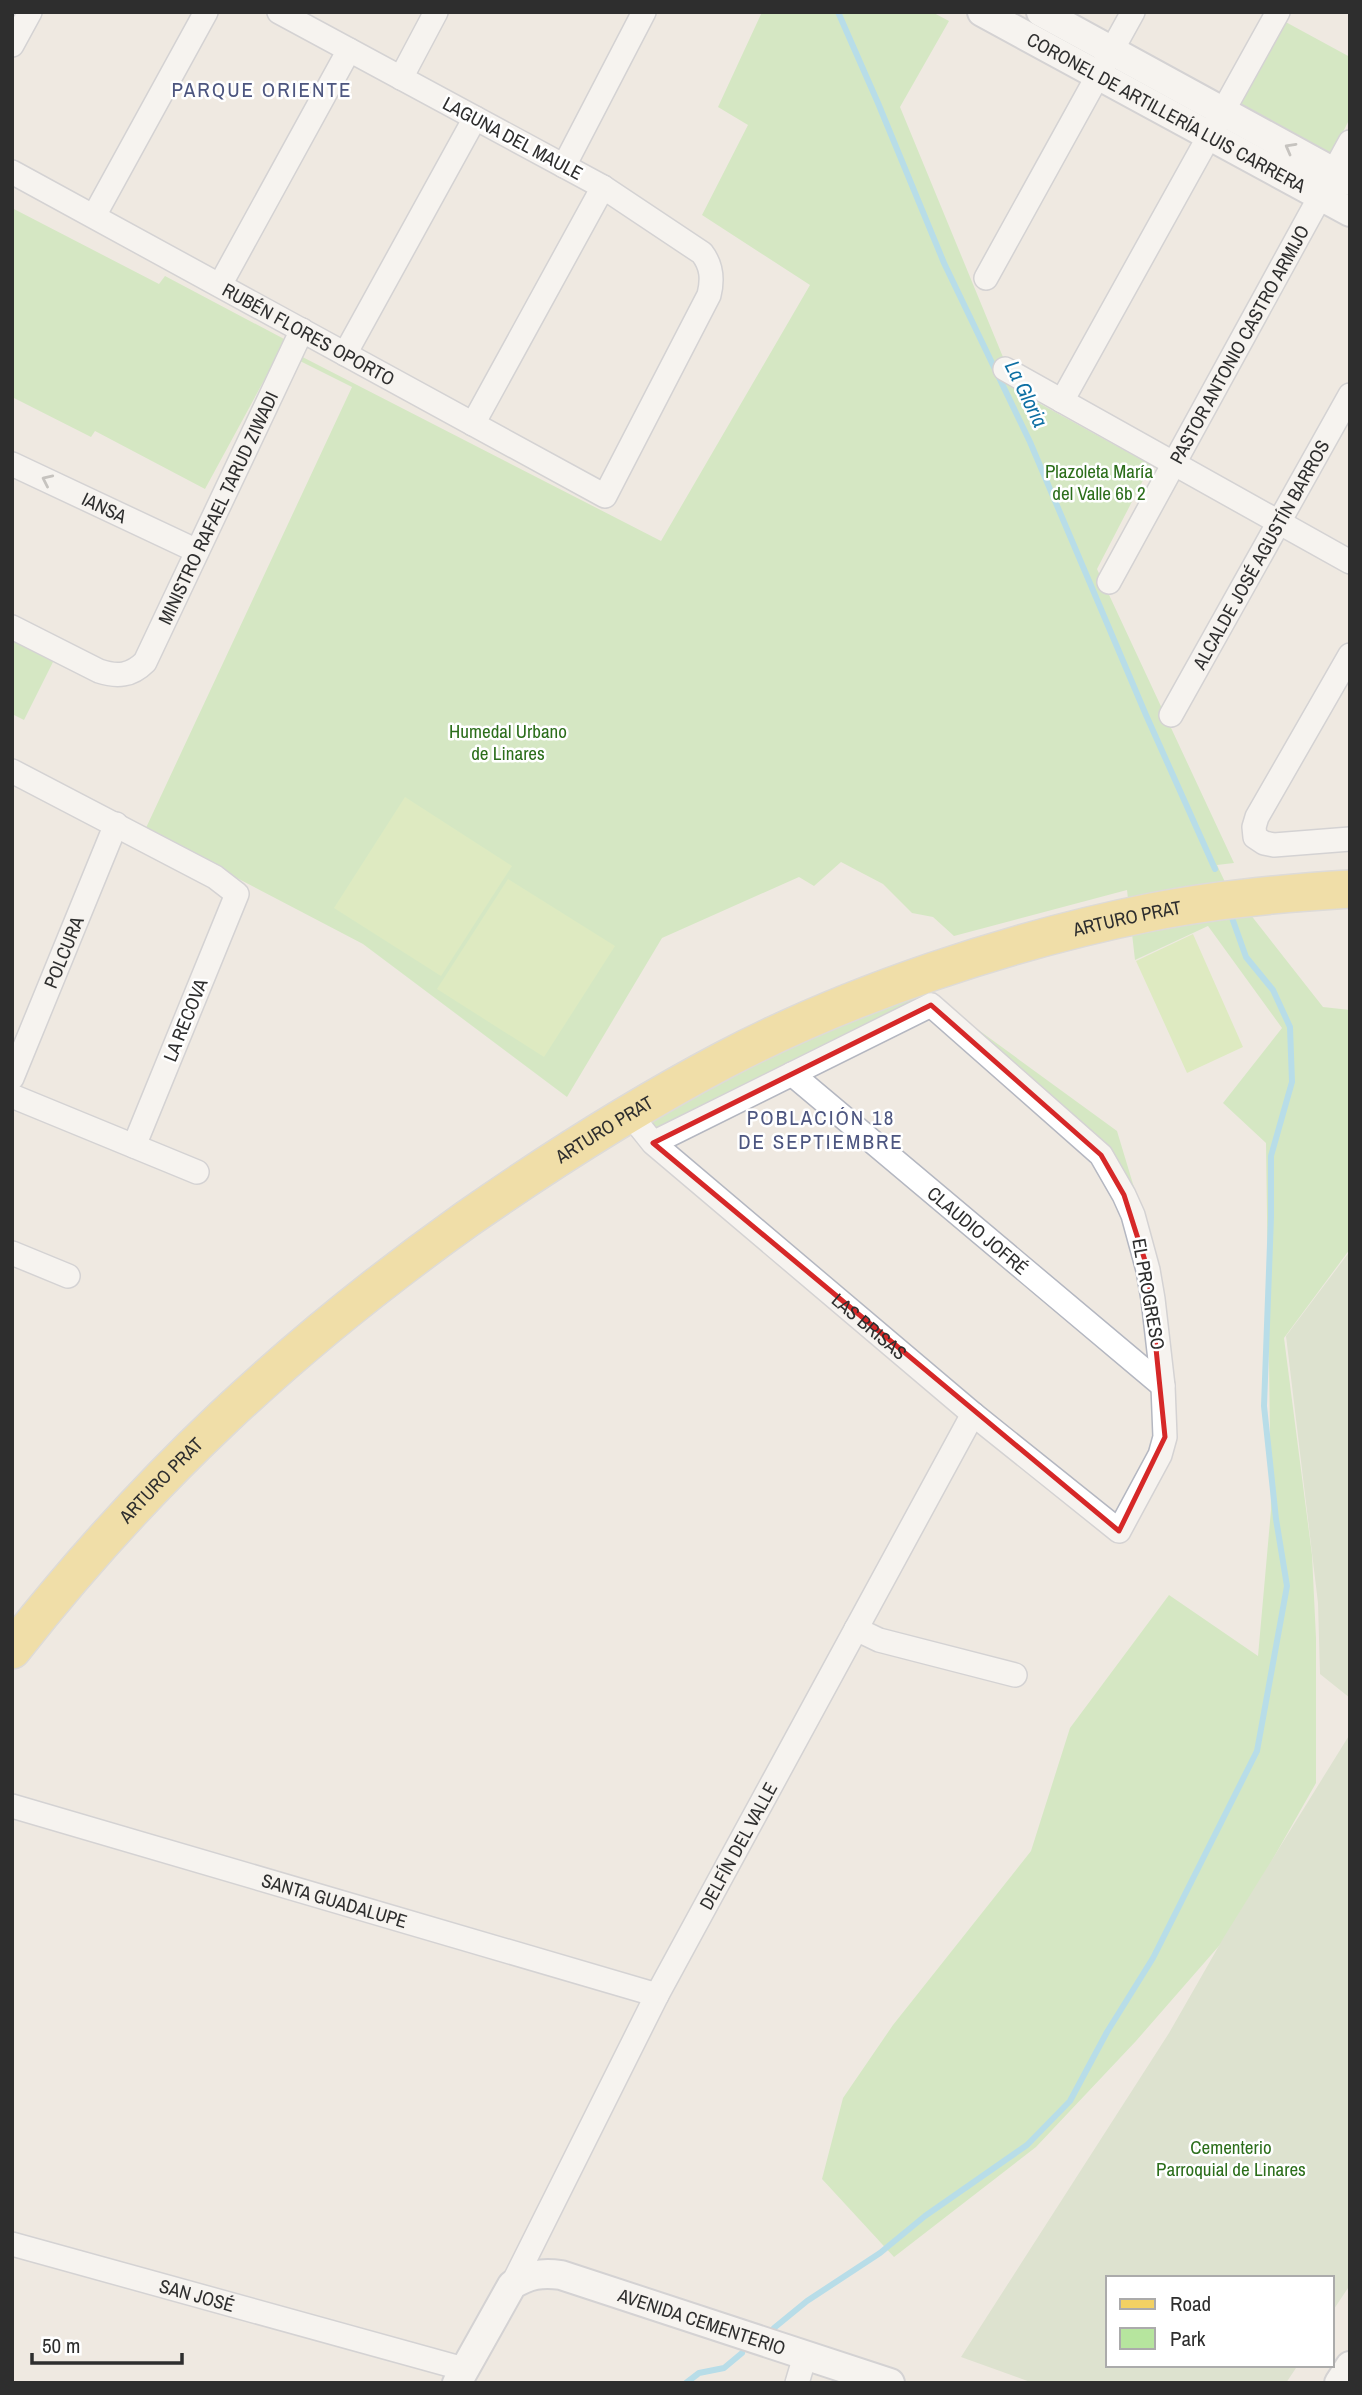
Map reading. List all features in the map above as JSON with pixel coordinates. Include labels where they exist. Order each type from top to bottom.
[{"type":"main road","name":"ARTURO PRAT","points":[[12,1650],[90,1555],[147,1492],[264,1379],[371,1289],[432,1244],[521,1181],[629,1113],[726,1059],[838,1008],[996,952],[1156,911],[1240,898],[1350,888]]},
{"type":"street","points":[[12,45],[30,12]]},
{"type":"street","points":[[93,216],[206,12]]},
{"type":"street","name":"LAGUNA DEL MAULE","points":[[279,12],[603,187],[702,253],[712,274],[709,295],[605,496]]},
{"type":"street","points":[[401,78],[436,12]]},
{"type":"street","points":[[564,166],[644,12]]},
{"type":"street","name":"CORONEL DE ARTILLERÍA LUIS CARRERA","points":[[1041,12],[1112,51],[1216,124]]},
{"type":"street","points":[[986,278],[1133,12]]},
{"type":"street","points":[[1062,401],[1278,12]]},
{"type":"street","name":"CORONEL DE ARTILLERÍA LUIS CARRERA","points":[[984,13],[1099,75],[1216,124],[1334,183],[1350,212]]},
{"type":"street","points":[[220,285],[349,50]]},
{"type":"street","points":[[345,354],[475,118]]},
{"type":"street","name":"PASTOR ANTONIO CASTRO ARMIJO","points":[[1109,582],[1334,183],[1350,142]]},
{"type":"street","name":"RUBÉN FLORES OPORTO","points":[[12,172],[605,496]]},
{"type":"street","points":[[473,424],[603,187]]},
{"type":"street","name":"MINISTRO RAFAEL TARUD ZIWADI","points":[[12,627],[115,676],[136,670],[145,662],[302,330]]},
{"type":"street","points":[[1005,369],[1350,562]]},
{"type":"street","name":"ALCALDE JOSÉ AGUSTÍN BARROS","points":[[1171,715],[1350,395]]},
{"type":"street","name":"IANSA","points":[[12,464],[197,551]]},
{"type":"street","points":[[1350,654],[1256,817],[1254,827],[1255,837],[1274,845],[1350,839]]},
{"type":"street","points":[[12,771],[116,824]]},
{"type":"street","name":"LA RECOVA","points":[[116,824],[215,877],[237,894],[134,1146]]},
{"type":"street","name":"POLCURA","points":[[12,1079],[116,824]]},
{"type":"street","name":"ARTURO PRAT","points":[[653,1143],[931,1005]]},
{"type":"street","name":"EL PROGRESO","points":[[931,1005],[1101,1155],[1113,1172],[1133,1215],[1148,1270],[1163,1386],[1165,1437],[1160,1455],[1118,1531]]},
{"type":"street","name":"CLAUDIO JOFRÉ","points":[[792,1074],[1163,1386]]},
{"type":"street","points":[[12,1096],[197,1172]]},
{"type":"street","name":"LAS BRISAS","points":[[629,1113],[653,1143],[973,1414],[1118,1531]]},
{"type":"street","points":[[12,1253],[68,1276]]},
{"type":"street","name":"DELFÍN DEL VALLE","points":[[512,2285],[657,1995],[973,1414]]},
{"type":"street","points":[[856,1629],[878,1640],[1016,1675]]},
{"type":"street","name":"SANTA GUADALUPE","points":[[12,1806],[657,1995]]},
{"type":"street","name":"SAN JOSÉ","points":[[12,2244],[461,2376]]},
{"type":"street","name":"AVENIDA CEMENTERIO","points":[[512,2285],[535,2274],[561,2275],[890,2383]]},
{"type":"street","points":[[461,2376],[512,2285]]},
{"type":"street","points":[[797,2383],[805,2356]]},
{"type":"street","points":[[1339,2383],[1350,2366]]},
{"type":"highlighted area","points":[[931,1005],[1101,1155],[1124,1195],[1148,1270],[1165,1437],[1119,1531],[653,1143]]},
{"type":"green space","name":"Humedal Urbano de Linares","points":[[762,12],[932,12],[949,21],[900,107],[1017,391],[1151,465],[1097,569],[1234,863],[1217,865],[1225,882],[1323,1007],[1350,1010],[1350,1249],[1284,1338],[1312,1555],[1316,1638],[1316,1783],[1232,1931],[1136,2041],[1036,2147],[894,2257],[822,2179],[843,2098],[893,2025],[1031,1851],[1070,1728],[1169,1595],[1258,1656],[1271,1510],[1266,1143],[1223,1103],[1282,1028],[1208,926],[1135,960],[1127,890],[954,936],[933,917],[912,913],[883,884],[841,862],[814,886],[799,877],[662,938],[567,1097],[363,944],[145,830],[352,387],[280,351],[205,489],[95,431],[91,437],[12,397],[12,208],[159,284],[165,276],[286,340],[283,347],[661,541],[810,285],[702,215],[748,125],[718,107]]},
{"type":"green space","points":[[1282,20],[1350,57],[1350,118],[1332,154],[1240,103]]},
{"type":"green space","points":[[12,640],[54,660],[24,720],[12,714]]},
{"type":"green space","points":[[405,797],[512,866],[441,976],[334,908]]},
{"type":"green space","points":[[508,879],[615,946],[544,1057],[437,989]]},
{"type":"green space","points":[[1193,934],[1243,1047],[1187,1073],[1136,961]]},
{"type":"green space","points":[[916,993],[918,1001],[658,1132],[650,1122],[797,1040]]},
{"type":"green space","points":[[951,1010],[1117,1131],[1152,1260],[1127,1192]]},
{"type":"green space","points":[[1350,1251],[1350,1698],[1320,1674],[1318,1603],[1286,1336]]},
{"type":"green space","name":"Cementerio Parroquial de Linares","points":[[1350,1734],[1350,2285],[1334,2309],[1334,2276],[1106,2276],[1106,2367],[1297,2367],[1286,2383],[1033,2383],[961,2357],[1169,2033],[1224,1937]]},
{"type":"waterway","name":"La Gloria","points":[[838,12],[944,263],[1030,442],[1215,869]]},
{"type":"waterway","points":[[774,2328],[807,2301],[880,2253],[925,2216],[1027,2145],[1070,2101],[1107,2032],[1153,1958],[1257,1751],[1287,1586],[1276,1519],[1264,1406],[1271,1156],[1292,1082],[1290,1027],[1273,990],[1246,957],[1231,915]]},
{"type":"waterway","points":[[686,2383],[699,2373],[724,2368],[742,2353]]},
{"type":"district","name":"PARQUE ORIENTE","points":[[262,90]]},
{"type":"district","name":"POBLACIÓN 18 DE SEPTIEMBRE","points":[[821,1130]]},
{"type":"park label","name":"Plazoleta María del Valle 6b 2","points":[[1099,482]]}]
